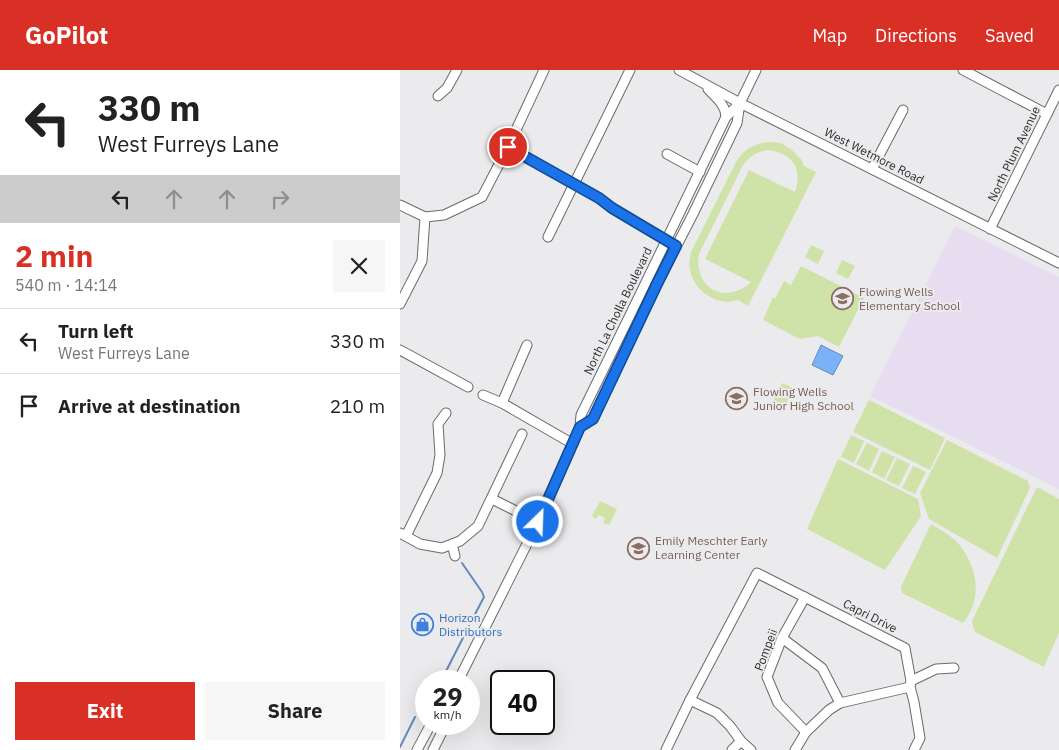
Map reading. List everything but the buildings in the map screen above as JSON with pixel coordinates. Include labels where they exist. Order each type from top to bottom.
[{"type":"street","points":[[438,96],[450,83],[458,70]]},
{"type":"street","points":[[400,205],[425,217],[444,215],[482,198],[544,70]]},
{"type":"street","points":[[548,237],[630,70]]},
{"type":"street","name":"West Wetmore Road","points":[[679,70],[1059,263]]},
{"type":"street","name":"North La Cholla Boulevard","points":[[464,670],[538,522],[580,427],[581,414],[726,117],[740,102],[756,70]]},
{"type":"street","points":[[963,70],[1047,114]]},
{"type":"street","points":[[703,83],[724,105],[726,117]]},
{"type":"street","name":"North Plum Avenue","points":[[990,229],[1059,90]]},
{"type":"street","name":"North La Cholla Boulevard","points":[[580,427],[593,419],[657,284],[737,123],[740,102]]},
{"type":"street","points":[[872,169],[903,110]]},
{"type":"street","points":[[508,147],[575,183],[612,208],[676,246]]},
{"type":"street","points":[[666,154],[700,172]]},
{"type":"street","points":[[400,304],[422,261],[425,217]]},
{"type":"street","points":[[502,403],[526,345]]},
{"type":"street","points":[[400,350],[468,388]]},
{"type":"street","points":[[483,395],[502,403],[573,444]]},
{"type":"street","points":[[446,413],[438,424],[440,455],[437,473],[403,534],[420,544],[442,548],[460,541],[478,526],[522,434]]},
{"type":"street","points":[[492,499],[538,522]]},
{"type":"street","points":[[452,544],[455,556]]},
{"type":"street","name":"Capri Drive","points":[[690,700],[757,573],[905,648],[920,738],[914,750]]},
{"type":"street","name":"Pompeii","points":[[805,597],[782,638],[767,677],[778,703],[806,732]]},
{"type":"street","points":[[782,638],[822,668],[840,703]]},
{"type":"street","points":[[795,750],[806,732],[829,710],[840,703],[911,684],[936,669],[954,668]]},
{"type":"street","points":[[666,750],[690,700],[717,713],[751,750]]},
{"type":"street","points":[[417,750],[425,735]]},
{"type":"street","points":[[433,750],[440,735]]},
{"type":"street","points":[[732,750],[741,741]]},
{"type":"shaded area","points":[[955,226],[1059,277],[1059,489],[870,396]]},
{"type":"green space","points":[[762,143],[781,143],[801,159],[804,166],[816,172],[748,306],[738,300],[728,302],[716,300],[705,294],[697,286],[691,275],[689,264],[691,252],[736,162],[749,148]],"holes":[[[768,150],[783,154],[794,163],[798,176],[795,192],[749,170],[705,259],[751,282],[731,293],[713,290],[701,276],[698,266],[699,254],[743,165],[757,153]]]},
{"type":"green space","points":[[811,245],[824,251],[818,264],[805,257]]},
{"type":"green space","points":[[842,260],[855,266],[848,279],[836,273]]},
{"type":"green space","points":[[801,266],[864,298],[839,347],[818,336],[800,339],[763,320],[773,297],[775,299],[784,281],[791,285]]},
{"type":"green space","points":[[782,383],[793,388],[785,406],[773,401]]},
{"type":"green space","points":[[869,400],[945,438],[930,470],[853,432]]},
{"type":"green space","points":[[851,435],[864,441],[854,463],[841,457]]},
{"type":"green space","points":[[947,440],[1028,481],[1030,488],[997,558],[929,519],[920,493]]},
{"type":"green space","points":[[867,443],[879,449],[869,471],[856,464]]},
{"type":"green space","points":[[882,451],[895,457],[884,479],[872,472]]},
{"type":"green space","points":[[897,458],[910,464],[899,486],[886,480]]},
{"type":"green space","points":[[838,459],[918,499],[921,516],[885,570],[807,529]]},
{"type":"green space","points":[[913,466],[926,472],[915,494],[902,488]]},
{"type":"green space","points":[[1037,487],[1059,499],[1059,633],[1044,667],[975,632],[972,621]]},
{"type":"green space","points":[[600,501],[617,509],[609,525],[603,523],[605,518],[599,515],[596,519],[592,516]]},
{"type":"green space","points":[[931,524],[957,542],[964,551],[973,571],[976,592],[974,603],[963,623],[902,593],[901,587]]},
{"type":"water","points":[[821,345],[843,356],[833,375],[812,365]]},
{"type":"waterway","points":[[462,563],[484,597],[473,618]]},
{"type":"waterway","points":[[447,670],[469,626]]},
{"type":"waterway","points":[[400,747],[415,717]]},
{"type":"place","name":"Flowing Wells Elementary School","points":[[843,299]]},
{"type":"place","name":"Flowing Wells Junior High School","points":[[737,399]]},
{"type":"place","name":"Emily Meschter Early Learning Center","points":[[639,548]]},
{"type":"place","name":"Horizon Distributors","points":[[423,625]]},
{"type":"route","points":[[508,147],[575,183],[612,208],[676,246],[593,419],[580,427],[538,522]]}]
